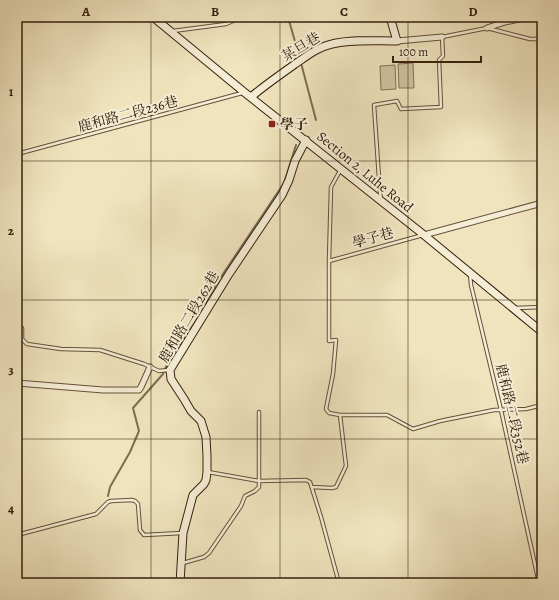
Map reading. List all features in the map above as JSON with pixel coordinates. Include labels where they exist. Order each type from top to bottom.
[{"type":"street","name":"Section 2, Luhe Road","points":[[153,17],[251,98],[306,140],[542,332]]},
{"type":"street","points":[[390,17],[397,40],[442,37]]},
{"type":"street","points":[[487,28],[528,17]]},
{"type":"street","name":"某旦巷","points":[[251,98],[265,85],[313,52],[325,46],[334,43],[352,41],[397,40]]},
{"type":"street","name":"鹿和路二段262巷","points":[[180,583],[183,532],[193,495],[204,484],[207,472],[206,437],[201,421],[191,411],[171,379],[170,370],[229,274],[282,195],[297,156],[306,140]]},
{"type":"street","points":[[424,235],[542,203]]},
{"type":"street","points":[[17,383],[103,390],[138,390],[141,387],[150,367]]},
{"type":"street","points":[[17,577],[23,583]]},
{"type":"lane","points":[[170,31],[226,24],[242,17]]},
{"type":"lane","points":[[382,203],[374,105],[397,101],[401,109],[441,107],[439,60],[443,56],[442,37],[487,28],[530,39],[542,39]]},
{"type":"lane","name":"鹿和路二段236巷","points":[[17,154],[244,92]]},
{"type":"lane","points":[[341,169],[331,187],[329,341],[336,340],[333,374],[326,410],[329,413],[340,414],[387,415],[413,429],[440,421],[494,410],[526,409],[542,405]]},
{"type":"lane","name":"學子巷","points":[[329,261],[424,235]]},
{"type":"lane","name":"鹿和路二段352巷","points":[[470,274],[471,285],[501,410],[539,583]]},
{"type":"lane","points":[[514,308],[542,307]]},
{"type":"lane","points":[[17,326],[22,328],[22,339],[26,344],[61,349],[100,350],[144,364],[159,371],[170,370]]},
{"type":"lane","points":[[181,564],[209,553],[241,506],[245,496],[255,491],[259,487],[259,412]]},
{"type":"lane","points":[[312,487],[336,487],[346,466],[340,414]]},
{"type":"lane","points":[[207,472],[259,481],[306,480],[310,482],[339,583]]},
{"type":"lane","points":[[17,535],[96,514],[111,500],[132,500],[138,504],[140,530],[144,535],[183,532]]},
{"type":"shaded area","points":[[413,63],[414,88],[399,88],[398,64]]},
{"type":"shaded area","points":[[395,65],[396,89],[381,90],[380,66]]},
{"type":"waterway","points":[[288,17],[300,59]]},
{"type":"waterway","points":[[301,63],[316,120]]},
{"type":"waterway","points":[[108,496],[110,487],[130,452],[139,431],[133,408],[163,374],[168,362],[200,315],[219,280],[284,183],[296,145]]},
{"type":"place","name":"學子","points":[[272,124]]}]
